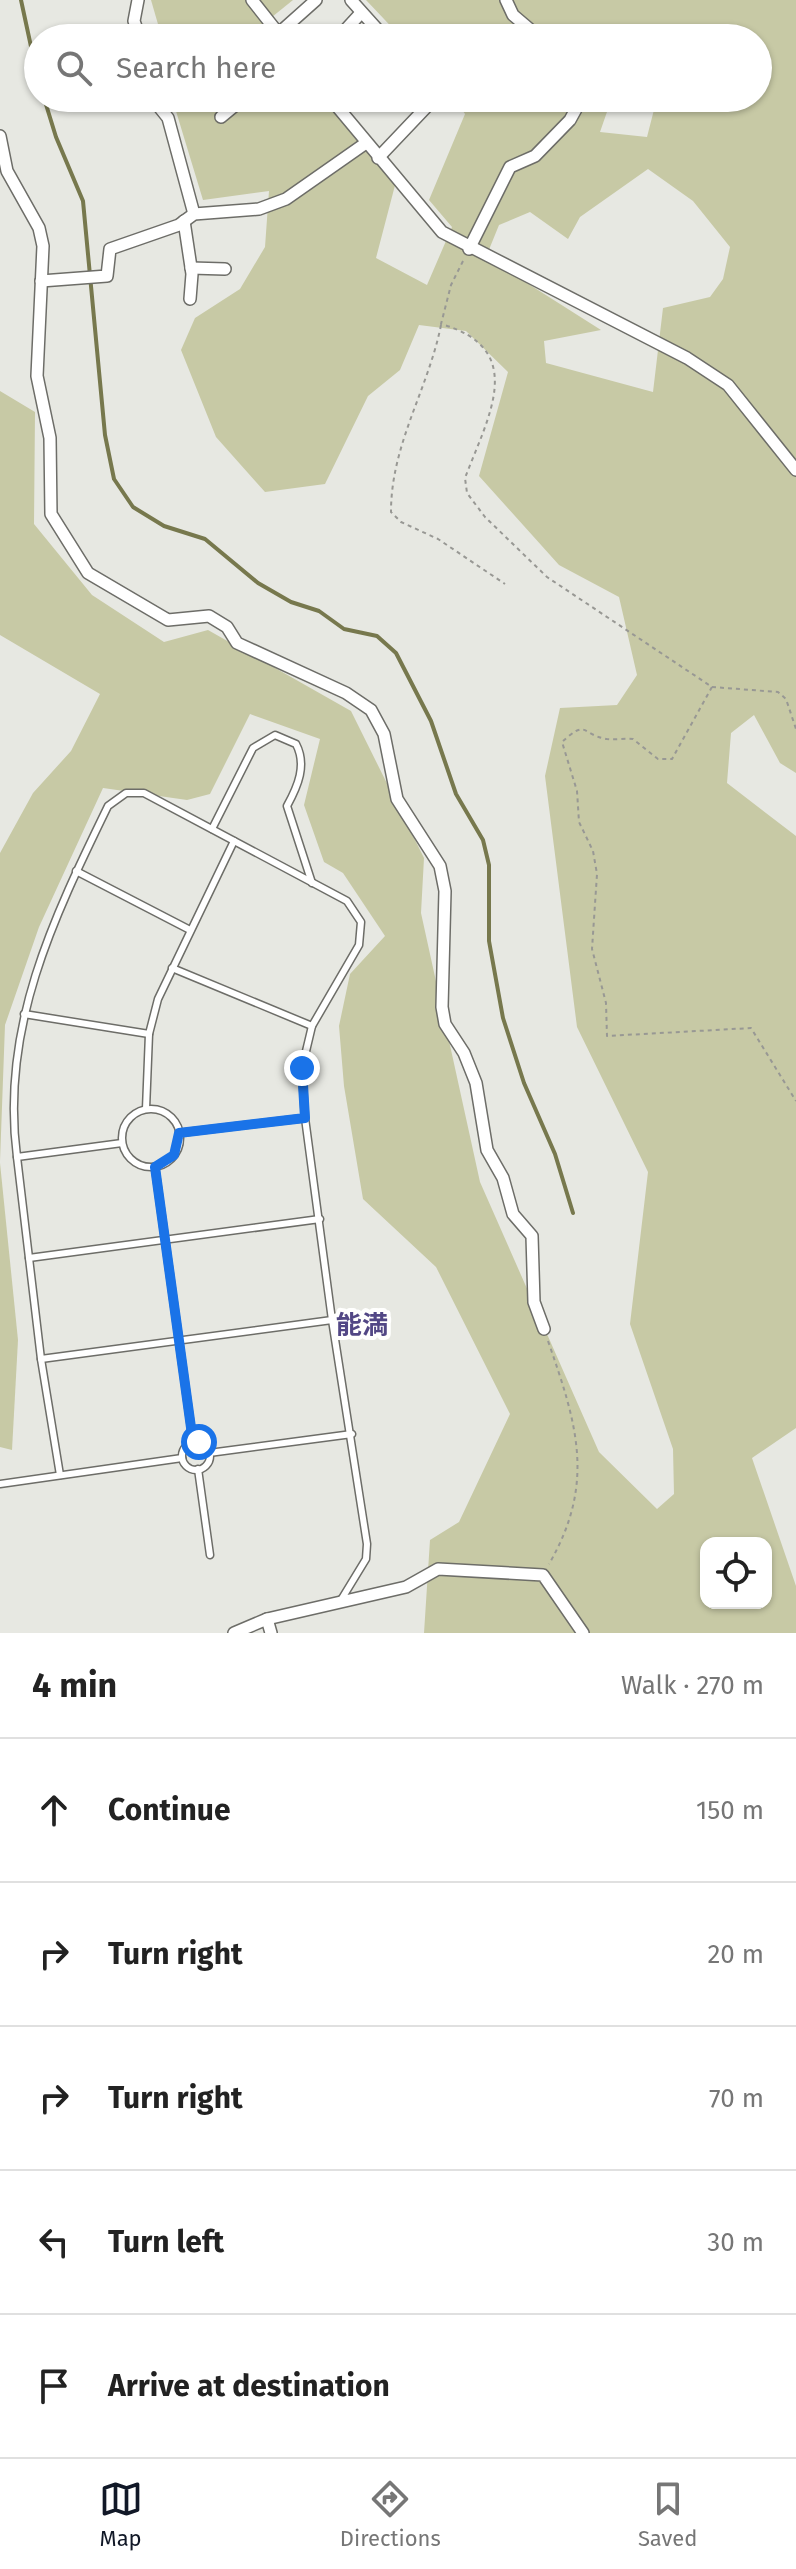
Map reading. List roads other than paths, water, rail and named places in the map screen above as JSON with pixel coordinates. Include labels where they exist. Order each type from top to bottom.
[{"type":"street","points":[[135,24],[138,0]]},
{"type":"street","points":[[252,0],[271,24]]},
{"type":"street","points":[[293,24],[316,0]]},
{"type":"street","points":[[351,0],[370,24]]},
{"type":"street","points":[[506,0],[513,15],[524,24]]},
{"type":"street","points":[[351,24],[360,14]]},
{"type":"street","points":[[163,112],[168,118],[189,218],[190,299]]},
{"type":"street","points":[[221,117],[227,112]]},
{"type":"street","points":[[341,112],[442,232],[469,249],[687,358],[718,378],[728,385],[796,470]]},
{"type":"street","points":[[378,158],[422,112]]},
{"type":"street","points":[[469,249],[510,167],[535,156],[574,112]]},
{"type":"street","points":[[0,136],[7,171],[39,228],[43,246],[37,376],[50,438],[51,514],[88,573],[168,620],[209,616],[227,627],[237,643],[346,693],[371,710],[384,734],[397,799],[440,866],[445,891],[442,1007],[445,1024],[464,1053],[476,1083],[487,1150],[503,1178],[513,1214],[532,1236],[534,1302],[544,1329]]},
{"type":"street","points":[[41,281],[107,276],[110,249],[189,218],[259,209],[286,199],[366,143]]},
{"type":"street","points":[[191,268],[225,269]]},
{"type":"street","points":[[234,1633],[267,1619],[406,1587],[438,1569],[543,1575],[583,1633]]},
{"type":"street","points":[[267,1619],[271,1633]]},
{"type":"lane","points":[[212,829],[253,748],[275,735],[296,744],[302,766],[297,789],[287,806],[312,883]]},
{"type":"lane","points":[[60,1475],[41,1359],[12,1124],[13,1057],[36,965],[108,806],[126,793],[144,793],[347,901],[361,922],[359,945],[312,1026],[302,1068],[305,1118],[332,1320],[367,1544],[366,1559],[341,1600]]},
{"type":"lane","points":[[146,1109],[149,1034],[158,999],[234,841]]},
{"type":"lane","points":[[76,871],[190,930]]},
{"type":"lane","points":[[172,968],[312,1026]]},
{"type":"lane","points":[[24,1014],[149,1034]]},
{"type":"lane","points":[[146,1109],[168,1114],[179,1133],[174,1155],[155,1167],[133,1161],[122,1143],[127,1121],[146,1109]]},
{"type":"lane","points":[[179,1133],[305,1118]]},
{"type":"lane","points":[[17,1157],[122,1143]]},
{"type":"lane","points":[[155,1167],[193,1442]]},
{"type":"lane","points":[[29,1258],[320,1219]]},
{"type":"lane","points":[[41,1359],[332,1320]]},
{"type":"lane","points":[[209,1453],[352,1434]]},
{"type":"lane","points":[[193,1442],[204,1444],[209,1453],[207,1464],[198,1469],[188,1467],[182,1458],[184,1448],[193,1442]]},
{"type":"lane","points":[[0,1484],[182,1458]]},
{"type":"lane","points":[[198,1469],[210,1555]]},
{"type":"waterway","points":[[21,0],[26,24]]},
{"type":"waterway","points":[[48,112],[83,201],[105,435],[114,479],[133,507],[164,526],[205,539],[258,583],[291,602],[319,611],[344,629],[377,636],[396,653],[431,721],[456,794],[483,840],[489,865],[489,941],[503,1018],[524,1083],[555,1154],[573,1213]]},
{"type":"district","name":"能満","points":[[362,1325]]}]
